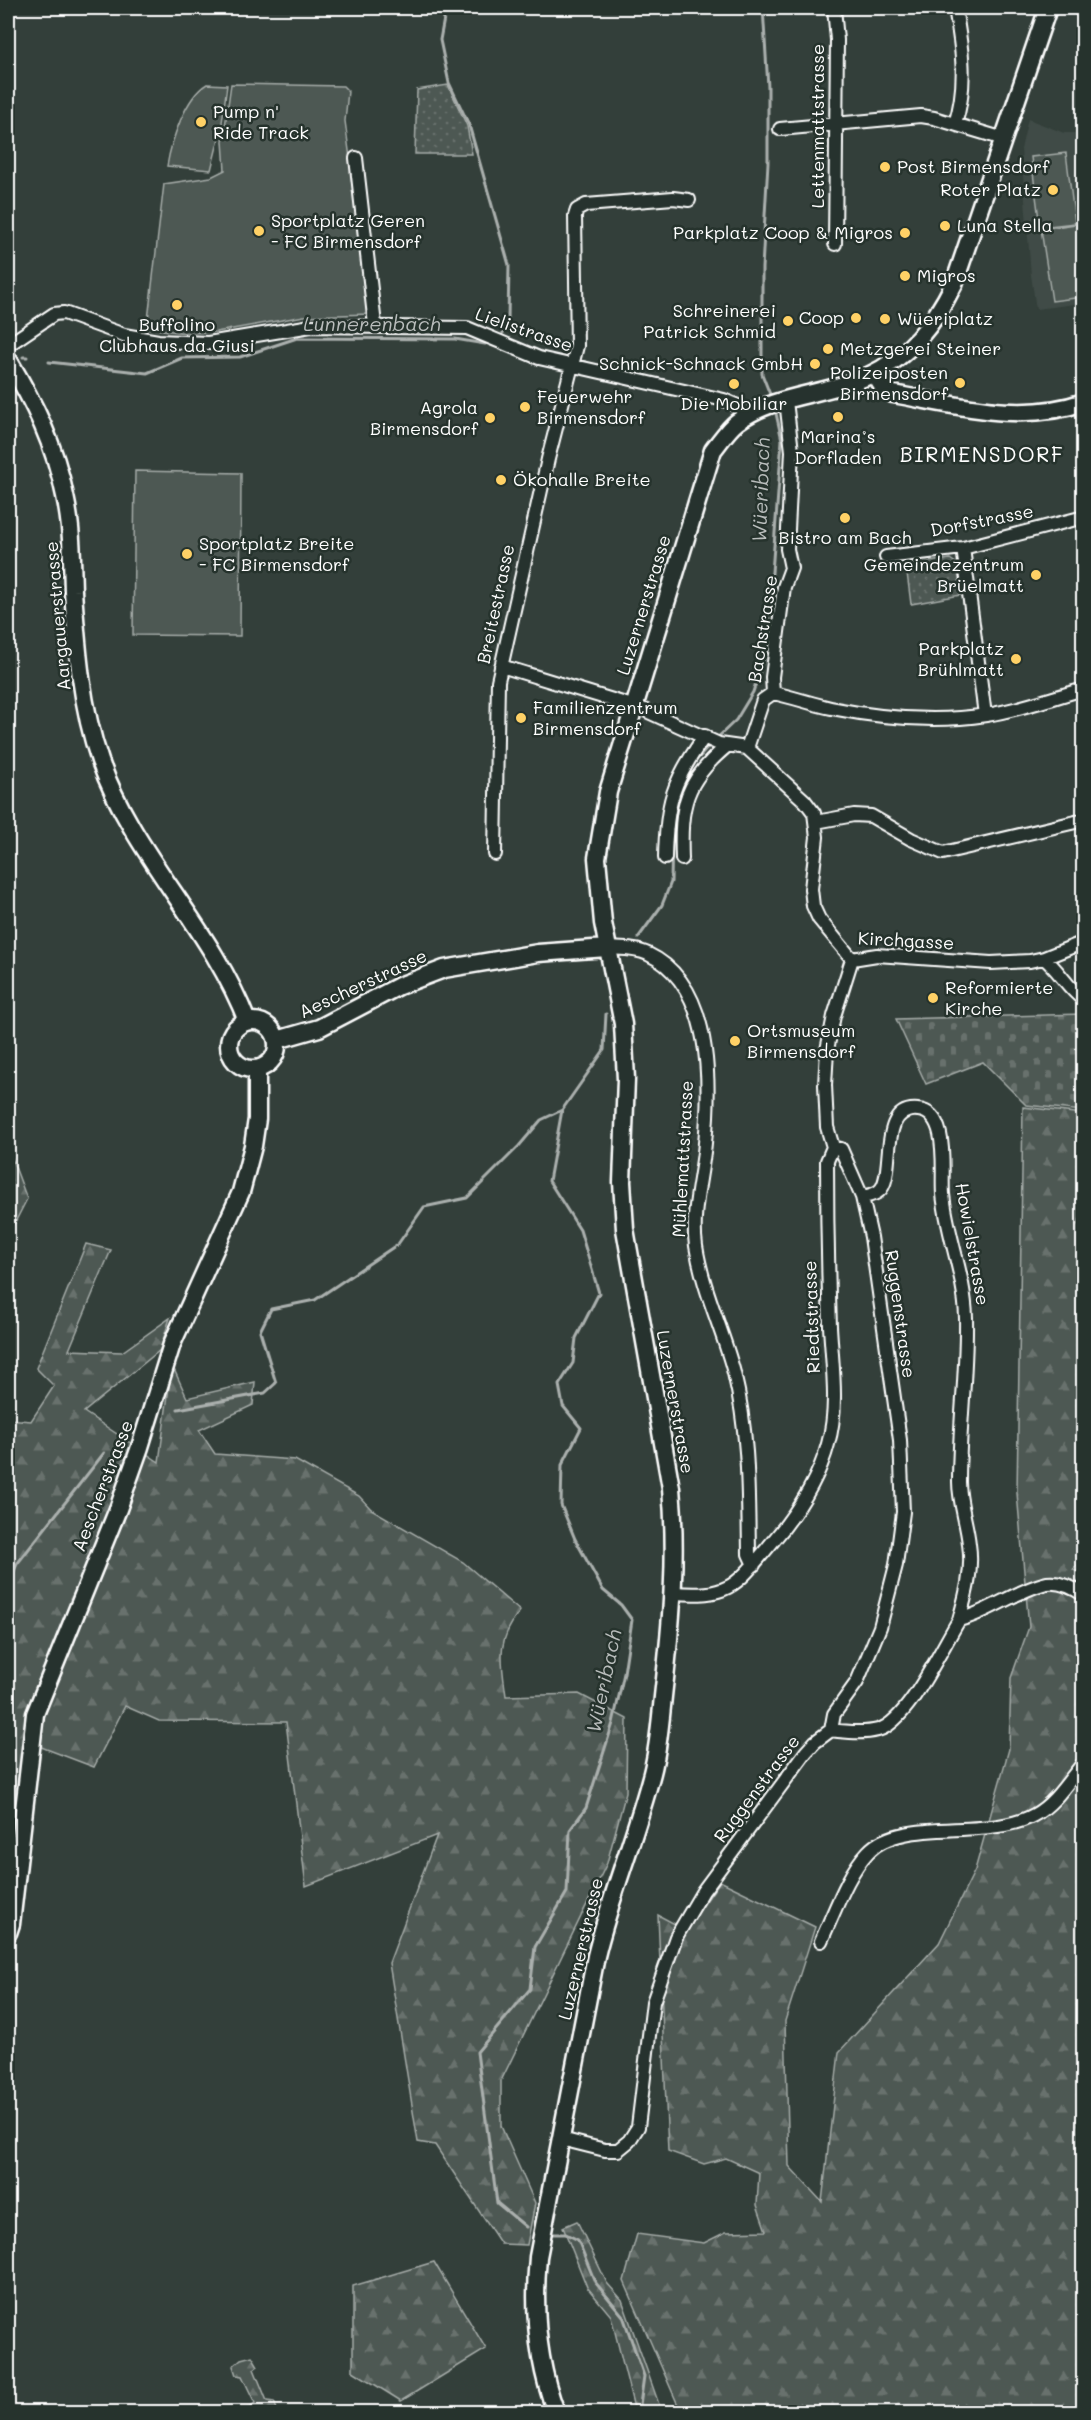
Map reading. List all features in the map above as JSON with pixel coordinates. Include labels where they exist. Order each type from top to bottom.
[{"type":"main road","name":"Luzernerstrasse","points":[[556,2412],[540,2355],[534,2298],[538,2257],[596,1956],[618,1877],[642,1807],[657,1750],[674,1593],[674,1524],[671,1488],[625,1229],[622,1182],[626,1078],[623,1024],[607,948],[597,875],[598,846],[608,792],[713,450],[726,433],[747,416],[776,404],[849,383],[874,373],[914,344],[942,309],[964,259],[1048,8]]},
{"type":"main road","name":"Aargauerstrasse","points":[[8,359],[48,433],[66,497],[78,657],[84,696],[100,760],[129,824],[221,965],[247,1021]]},
{"type":"main road","points":[[874,373],[884,389],[893,394],[998,412],[1044,412],[1083,402]]},
{"type":"main road","name":"Aescherstrasse","points":[[277,1040],[319,1028],[399,986],[444,969],[538,953],[607,948]]},
{"type":"main road","points":[[247,1021],[260,1021],[266,1024],[277,1040],[273,1059],[257,1069],[238,1064],[230,1053],[229,1039],[236,1028],[247,1021]]},
{"type":"main road","name":"Aescherstrasse","points":[[9,1929],[34,1714],[118,1509],[172,1344],[241,1192],[253,1146],[257,1119],[257,1069]]},
{"type":"street","name":"Lettenmattstrasse","points":[[834,8],[837,40],[835,244]]},
{"type":"street","points":[[955,8],[963,58],[964,81],[955,124]]},
{"type":"street","points":[[780,129],[918,116],[934,117],[1004,139]]},
{"type":"street","points":[[356,158],[375,325]]},
{"type":"street","name":"Breitestrasse","points":[[495,854],[496,709],[501,666],[577,346],[575,216],[577,210],[586,205],[673,198],[689,200]]},
{"type":"street","name":"Lielistrasse","points":[[8,345],[54,314],[64,313],[124,335],[158,341],[208,343],[311,326],[375,325],[468,328],[527,354],[724,400],[738,406],[747,416]]},
{"type":"street","name":"Bachstrasse","points":[[747,748],[763,700],[773,693],[772,676],[784,587],[791,568],[787,549],[792,451],[776,404]]},
{"type":"street","name":"Dorfstrasse","points":[[886,557],[963,548],[1083,517]]},
{"type":"street","points":[[963,548],[985,715]]},
{"type":"street","points":[[501,666],[634,706],[715,741],[747,748],[805,801],[816,822],[854,815],[871,816],[911,839],[943,853],[1083,820]]},
{"type":"street","points":[[773,693],[831,708],[889,717],[945,719],[985,715],[1083,689]]},
{"type":"street","points":[[665,858],[666,820],[671,797],[688,759],[715,741]]},
{"type":"street","points":[[682,859],[681,829],[687,795],[715,741]]},
{"type":"street","name":"Kirchgasse","points":[[816,822],[811,889],[813,906],[819,919],[852,959],[878,955],[1006,963],[1044,958],[1083,942]]},
{"type":"street","name":"Mühlemattstrasse","points":[[607,948],[637,950],[656,958],[687,988],[695,1006],[706,1067],[707,1110],[705,1144],[694,1212],[696,1243],[702,1280],[734,1373],[742,1413],[747,1459],[749,1554],[754,1564]]},
{"type":"street","points":[[1044,958],[1083,1000]]},
{"type":"street","name":"Riedtstrasse","points":[[674,1593],[706,1595],[734,1585],[781,1532],[799,1506],[816,1476],[828,1444],[834,1414],[828,1274],[827,1161],[833,1147],[827,1127],[825,1085],[827,1050],[834,1016],[852,959]]},
{"type":"street","name":"Howielstrasse","points":[[862,1197],[879,1191],[885,1183],[891,1134],[898,1118],[909,1111],[919,1110],[928,1113],[936,1120],[941,1134],[943,1195],[966,1317],[959,1484],[970,1546],[969,1586],[959,1620]]},
{"type":"street","name":"Ruggenstrasse","points":[[561,2139],[605,2150],[618,2150],[629,2141],[638,2127],[653,2002],[676,1936],[703,1891],[806,1752],[831,1730],[834,1714],[857,1682],[880,1627],[896,1565],[903,1512],[900,1440],[871,1237],[862,1197],[841,1149],[833,1147]]},
{"type":"street","points":[[831,1730],[851,1732],[877,1730],[893,1723],[905,1710],[959,1620],[974,1616],[1044,1584],[1063,1584],[1083,1594]]},
{"type":"street","points":[[821,1941],[857,1867],[868,1851],[885,1839],[901,1835],[983,1829],[1021,1822],[1036,1815],[1053,1800],[1083,1762]]},
{"type":"shaded area","points":[[1083,88],[1083,303],[1036,309],[1031,275],[1021,149],[1028,119],[1064,133],[1075,133]]},
{"type":"green space","name":"Pump n' Ride Track","points":[[207,84],[227,85],[221,130],[211,170],[167,166],[180,121],[192,99]]},
{"type":"green space","name":"Sportplatz Geren - FC Birmensdorf","points":[[231,84],[343,86],[348,91],[345,121],[371,314],[304,316],[216,332],[186,333],[147,328],[164,184],[211,177],[225,170],[223,141]]},
{"type":"green space","points":[[448,85],[467,126],[472,154],[415,154],[417,90]]},
{"type":"green space","name":"Roter Platz","points":[[1066,153],[1075,223],[1040,227],[1031,157]]},
{"type":"green space","points":[[1083,223],[1083,297],[1052,301],[1041,229]]},
{"type":"green space","name":"Sportplatz Breite - FC Birmensdorf","points":[[135,471],[241,473],[240,636],[133,635]]},
{"type":"green space","points":[[950,559],[957,564],[961,595],[911,604],[906,565]]},
{"type":"green space","points":[[1083,1014],[1083,1111],[1026,1105],[983,1062],[926,1084],[896,1019]]},
{"type":"green space","points":[[1023,1107],[1083,1114],[1084,1557],[1073,1570],[1084,1574],[1083,2412],[681,2412],[624,2281],[637,2234],[704,2243],[726,2232],[766,2231],[757,2205],[759,2173],[726,2158],[704,2164],[668,2151],[658,1915],[686,1930],[720,1881],[815,1927],[785,2021],[789,2166],[822,2202],[839,2052],[939,1943],[975,1870],[1009,1749],[1011,1678],[1029,1627],[1017,1493]]},
{"type":"green space","points":[[8,1148],[27,1199],[8,1236]]},
{"type":"green space","points":[[86,1244],[111,1250],[69,1350],[122,1352],[170,1318],[160,1350],[84,1412],[159,1462],[172,1365],[187,1398],[255,1382],[253,1405],[199,1430],[215,1454],[295,1460],[359,1496],[371,1509],[463,1562],[520,1611],[507,1632],[502,1651],[506,1696],[579,1694],[627,1719],[626,1792],[607,1863],[501,2081],[501,2126],[535,2203],[527,2245],[501,2244],[435,2145],[418,2142],[389,1963],[437,1835],[306,1886],[286,1722],[159,1721],[125,1706],[94,1767],[28,1742],[8,1851],[8,1419],[31,1421],[54,1386],[36,1368]]},
{"type":"green space","points":[[577,2221],[607,2283],[622,2300],[661,2410],[664,2412],[635,2412],[611,2316],[587,2287],[563,2227]]},
{"type":"green space","points":[[434,2262],[486,2349],[401,2401],[353,2371],[353,2286]]},
{"type":"green space","points":[[252,2356],[258,2366],[254,2369],[267,2401],[274,2402],[278,2412],[250,2412],[248,2408],[255,2403],[242,2376],[236,2375],[233,2366],[241,2359]]},
{"type":"waterway","name":"Lunnerenbach","points":[[446,8],[440,40],[449,83],[469,125],[509,265],[508,320],[503,333]]},
{"type":"waterway","name":"Wüeribach","points":[[763,8],[768,87],[768,163],[762,268],[762,374],[771,397]]},
{"type":"waterway","name":"Lunnerenbach","points":[[49,362],[147,373],[182,358],[240,357],[297,338],[455,339],[485,344]]},
{"type":"waterway","name":"Wüeribach","points":[[715,740],[736,720],[753,692],[766,652],[782,440],[775,409]]},
{"type":"waterway","name":"Wüeribach","points":[[682,785],[694,763],[711,744]]},
{"type":"waterway","name":"Wüeribach","points":[[674,817],[677,800]]},
{"type":"waterway","name":"Wüeribach","points":[[638,938],[662,905],[671,882],[672,835]]},
{"type":"waterway","name":"Wüeribach","points":[[526,2227],[497,2203],[477,2052],[530,1989],[535,1947],[567,1892],[570,1830],[586,1808],[613,1723],[632,1620],[621,1605],[603,1590],[575,1539],[561,1505],[562,1465],[581,1428],[563,1406],[559,1385],[573,1363],[576,1338],[599,1293],[580,1230],[549,1181],[562,1110],[604,1050],[606,1014]]},
{"type":"waterway","points":[[178,1409],[265,1393],[276,1383],[260,1331],[271,1309],[315,1300],[398,1244],[424,1207],[467,1198],[519,1146],[541,1120],[562,1110]]},
{"type":"waterway","points":[[8,1586],[17,1564],[104,1453]]},
{"type":"waterway","name":"Wüeribach","points":[[553,2234],[566,2234],[578,2240],[595,2282],[623,2316],[644,2376],[639,2412]]},
{"type":"place","name":"Pump n' Ride Track","points":[[201,122]]},
{"type":"place","name":"Post Birmensdorf","points":[[885,167]]},
{"type":"place","name":"Roter Platz","points":[[1053,190]]},
{"type":"place","name":"Luna Stella","points":[[945,226]]},
{"type":"place","name":"Sportplatz Geren - FC Birmensdorf","points":[[259,231]]},
{"type":"place","name":"Parkplatz Coop & Migros","points":[[905,233]]},
{"type":"place","name":"Migros","points":[[905,276]]},
{"type":"place","name":"Buffolino Clubhaus da Giusi","points":[[177,305]]},
{"type":"place","name":"Coop","points":[[856,318]]},
{"type":"place","name":"Wüeriplatz","points":[[885,319]]},
{"type":"place","name":"Schreinerei Patrick Schmid","points":[[788,321]]},
{"type":"place","name":"Metzgerei Steiner","points":[[828,349]]},
{"type":"place","name":"Schnick-Schnack GmbH","points":[[815,364]]},
{"type":"place","name":"Polizeiposten Birmensdorf","points":[[960,383]]},
{"type":"place","name":"Die Mobiliar","points":[[734,384]]},
{"type":"place","name":"Feuerwehr Birmensdorf","points":[[525,407]]},
{"type":"place","name":"Marina’s Dorfladen","points":[[838,417]]},
{"type":"place","name":"Agrola Birmensdorf","points":[[490,418]]},
{"type":"place","name":"Ökohalle Breite","points":[[501,480]]},
{"type":"place","name":"Bistro am Bach","points":[[845,518]]},
{"type":"place","name":"Sportplatz Breite - FC Birmensdorf","points":[[187,554]]},
{"type":"place","name":"Gemeindezentrum Brüelmatt","points":[[1036,575]]},
{"type":"place","name":"Parkplatz Brühlmatt","points":[[1016,659]]},
{"type":"place","name":"Familienzentrum Birmensdorf","points":[[521,718]]},
{"type":"place","name":"Reformierte Kirche","points":[[933,998]]},
{"type":"place","name":"Ortsmuseum Birmensdorf","points":[[735,1041]]},
{"type":"district","name":"BIRMENSDORF","points":[[982,455]]}]
